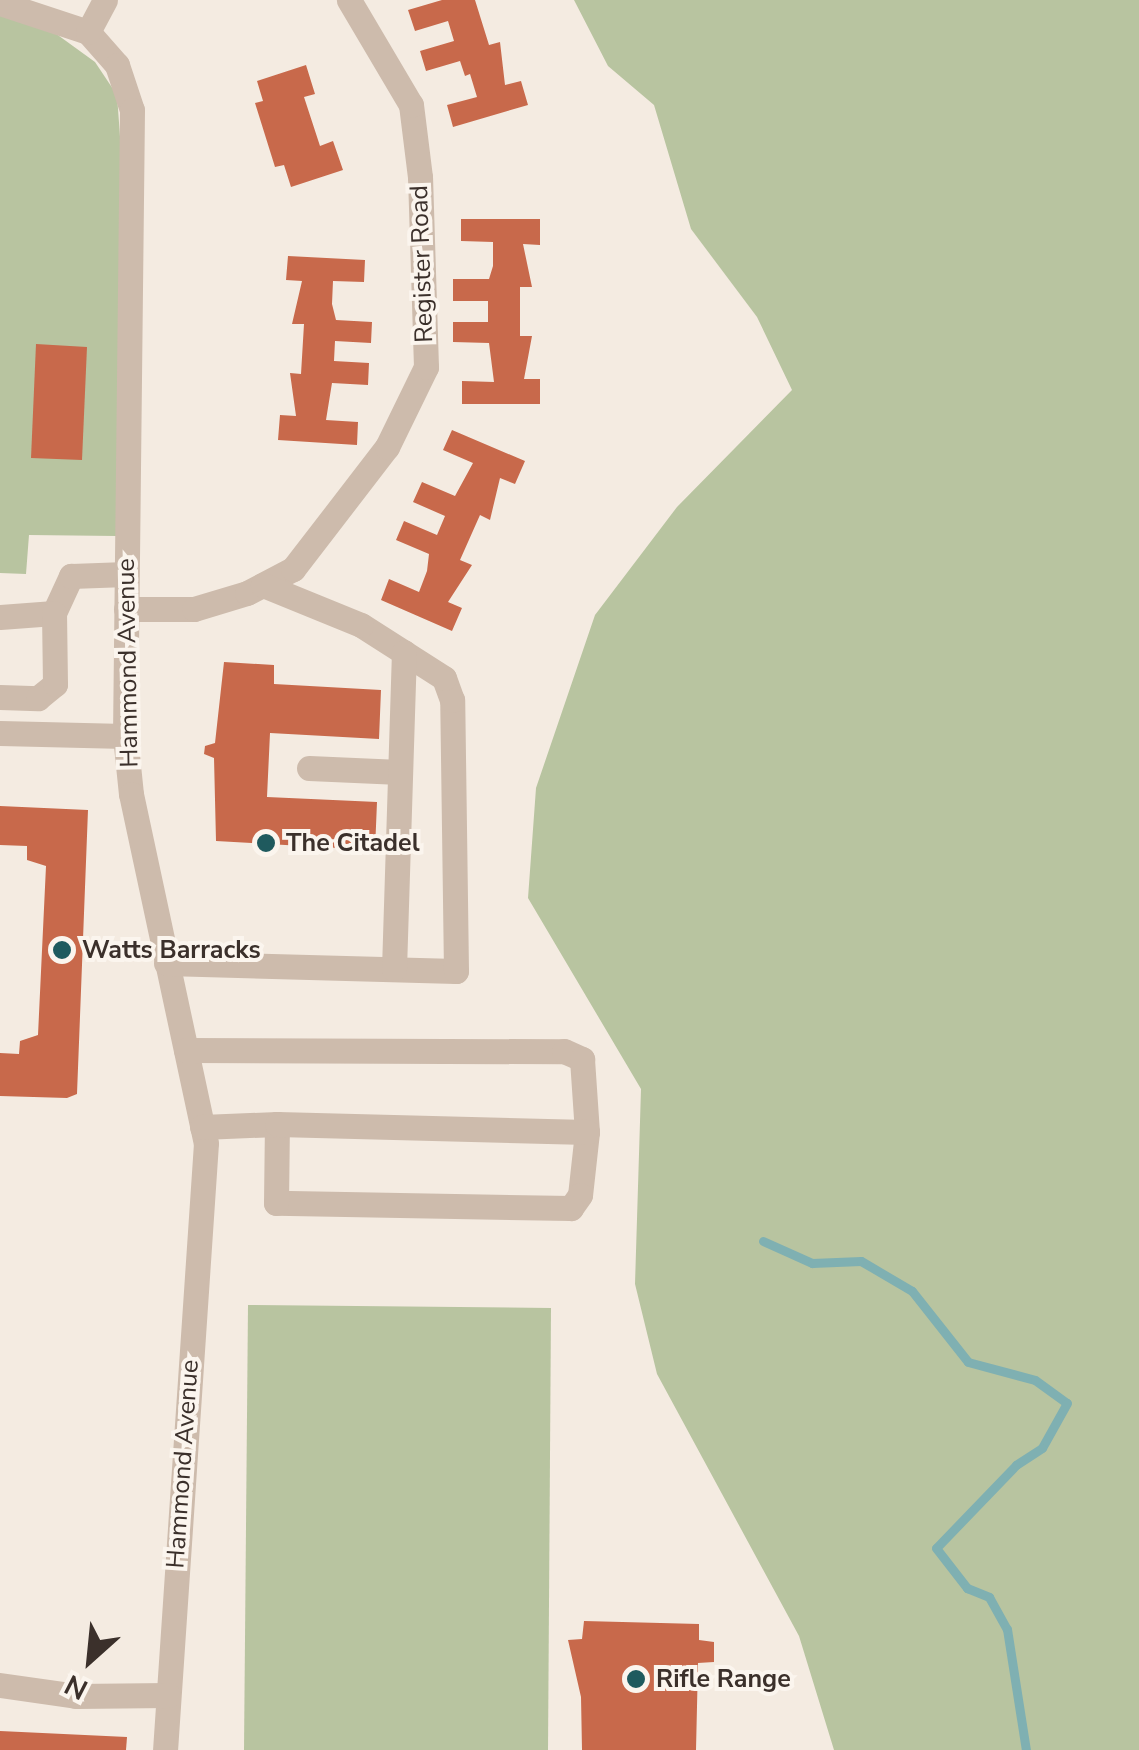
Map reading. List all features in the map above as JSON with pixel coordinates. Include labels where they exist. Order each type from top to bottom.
[{"type":"street","points":[[0,3],[88,32],[105,0]]},
{"type":"street","name":"Register Road","points":[[126,609],[194,608],[262,585],[293,569],[387,447],[426,367],[420,176],[411,105],[349,0]]},
{"type":"street","name":"Hammond Avenue","points":[[88,32],[117,64],[132,110],[124,736],[166,963],[202,1127],[165,1750]]},
{"type":"street","points":[[0,697],[38,698],[55,684],[54,613],[70,576],[126,574]]},
{"type":"street","points":[[166,963],[456,972],[452,700],[444,678],[361,625],[262,585]]},
{"type":"street","points":[[0,618],[54,613]]},
{"type":"street","points":[[394,969],[404,652]]},
{"type":"street","points":[[0,733],[124,736]]},
{"type":"street","points":[[309,768],[400,772]]},
{"type":"street","points":[[186,1050],[564,1052],[582,1059],[586,1132],[580,1195],[572,1208],[276,1203],[278,1124]]},
{"type":"street","points":[[202,1127],[278,1124],[586,1132]]},
{"type":"street","points":[[0,1684],[76,1696],[168,1695]]},
{"type":"green space","points":[[574,0],[1139,0],[1139,1750],[834,1750],[799,1636],[657,1374],[635,1284],[641,1089],[528,898],[536,788],[595,615],[677,507],[792,390],[757,317],[691,229],[654,105],[608,66]]},
{"type":"green space","points":[[0,15],[55,33],[95,62],[117,95],[125,206],[117,536],[29,535],[26,574],[0,573]]},
{"type":"green space","points":[[248,1305],[551,1308],[548,1750],[244,1750]]},
{"type":"building","points":[[442,0],[475,0],[489,45],[500,42],[505,85],[521,81],[528,105],[453,127],[447,105],[477,97],[470,74],[465,76],[460,61],[426,71],[420,51],[454,41],[448,21],[415,31],[408,10]]},
{"type":"building","points":[[306,65],[315,94],[304,97],[320,146],[333,141],[343,170],[291,187],[284,165],[275,167],[255,103],[263,101],[257,81]]},
{"type":"building","points":[[461,219],[540,219],[540,245],[523,244],[532,287],[520,287],[520,336],[532,336],[524,379],[540,379],[540,404],[462,404],[462,381],[494,382],[489,343],[453,342],[453,322],[488,322],[488,301],[453,301],[453,279],[489,279],[493,266],[493,242],[461,241]]},
{"type":"building","points":[[288,256],[365,260],[364,282],[333,281],[332,304],[336,320],[372,322],[371,343],[335,341],[334,361],[369,363],[368,385],[332,383],[326,420],[358,422],[357,445],[278,440],[280,415],[296,416],[290,373],[301,374],[304,324],[292,324],[302,281],[286,280]]},
{"type":"building","points":[[36,344],[87,347],[82,460],[31,458]]},
{"type":"building","points":[[452,430],[525,461],[515,484],[500,478],[490,520],[480,515],[460,560],[472,565],[448,602],[462,608],[452,631],[381,600],[389,579],[419,592],[427,571],[429,554],[396,540],[404,521],[437,535],[445,516],[413,502],[422,482],[455,496],[473,463],[443,450]]},
{"type":"building","points":[[224,662],[274,665],[274,684],[381,690],[379,739],[270,733],[267,797],[377,802],[375,850],[216,841],[214,758],[204,754],[205,746],[215,743]]},
{"type":"building","name":"Watts Barracks","points":[[0,806],[88,810],[77,1094],[67,1098],[0,1096],[0,1053],[19,1054],[20,1041],[38,1035],[46,866],[27,860],[27,846],[0,845]]},
{"type":"building","name":"Rifle Range","points":[[584,1621],[699,1624],[699,1640],[714,1642],[714,1662],[698,1663],[696,1750],[582,1750],[581,1697],[568,1640],[582,1639]]},
{"type":"building","points":[[0,1731],[127,1737],[126,1750],[0,1750]]},
{"type":"waterway","points":[[763,1241],[812,1263],[861,1261],[912,1291],[968,1362],[1035,1380],[1067,1403],[1042,1448],[1016,1465],[936,1548],[967,1588],[989,1597],[1007,1629],[1026,1750]]},
{"type":"place","name":"The Citadel","points":[[266,843]]},
{"type":"place","name":"Watts Barracks","points":[[62,950]]},
{"type":"place","name":"Rifle Range","points":[[636,1679]]}]
